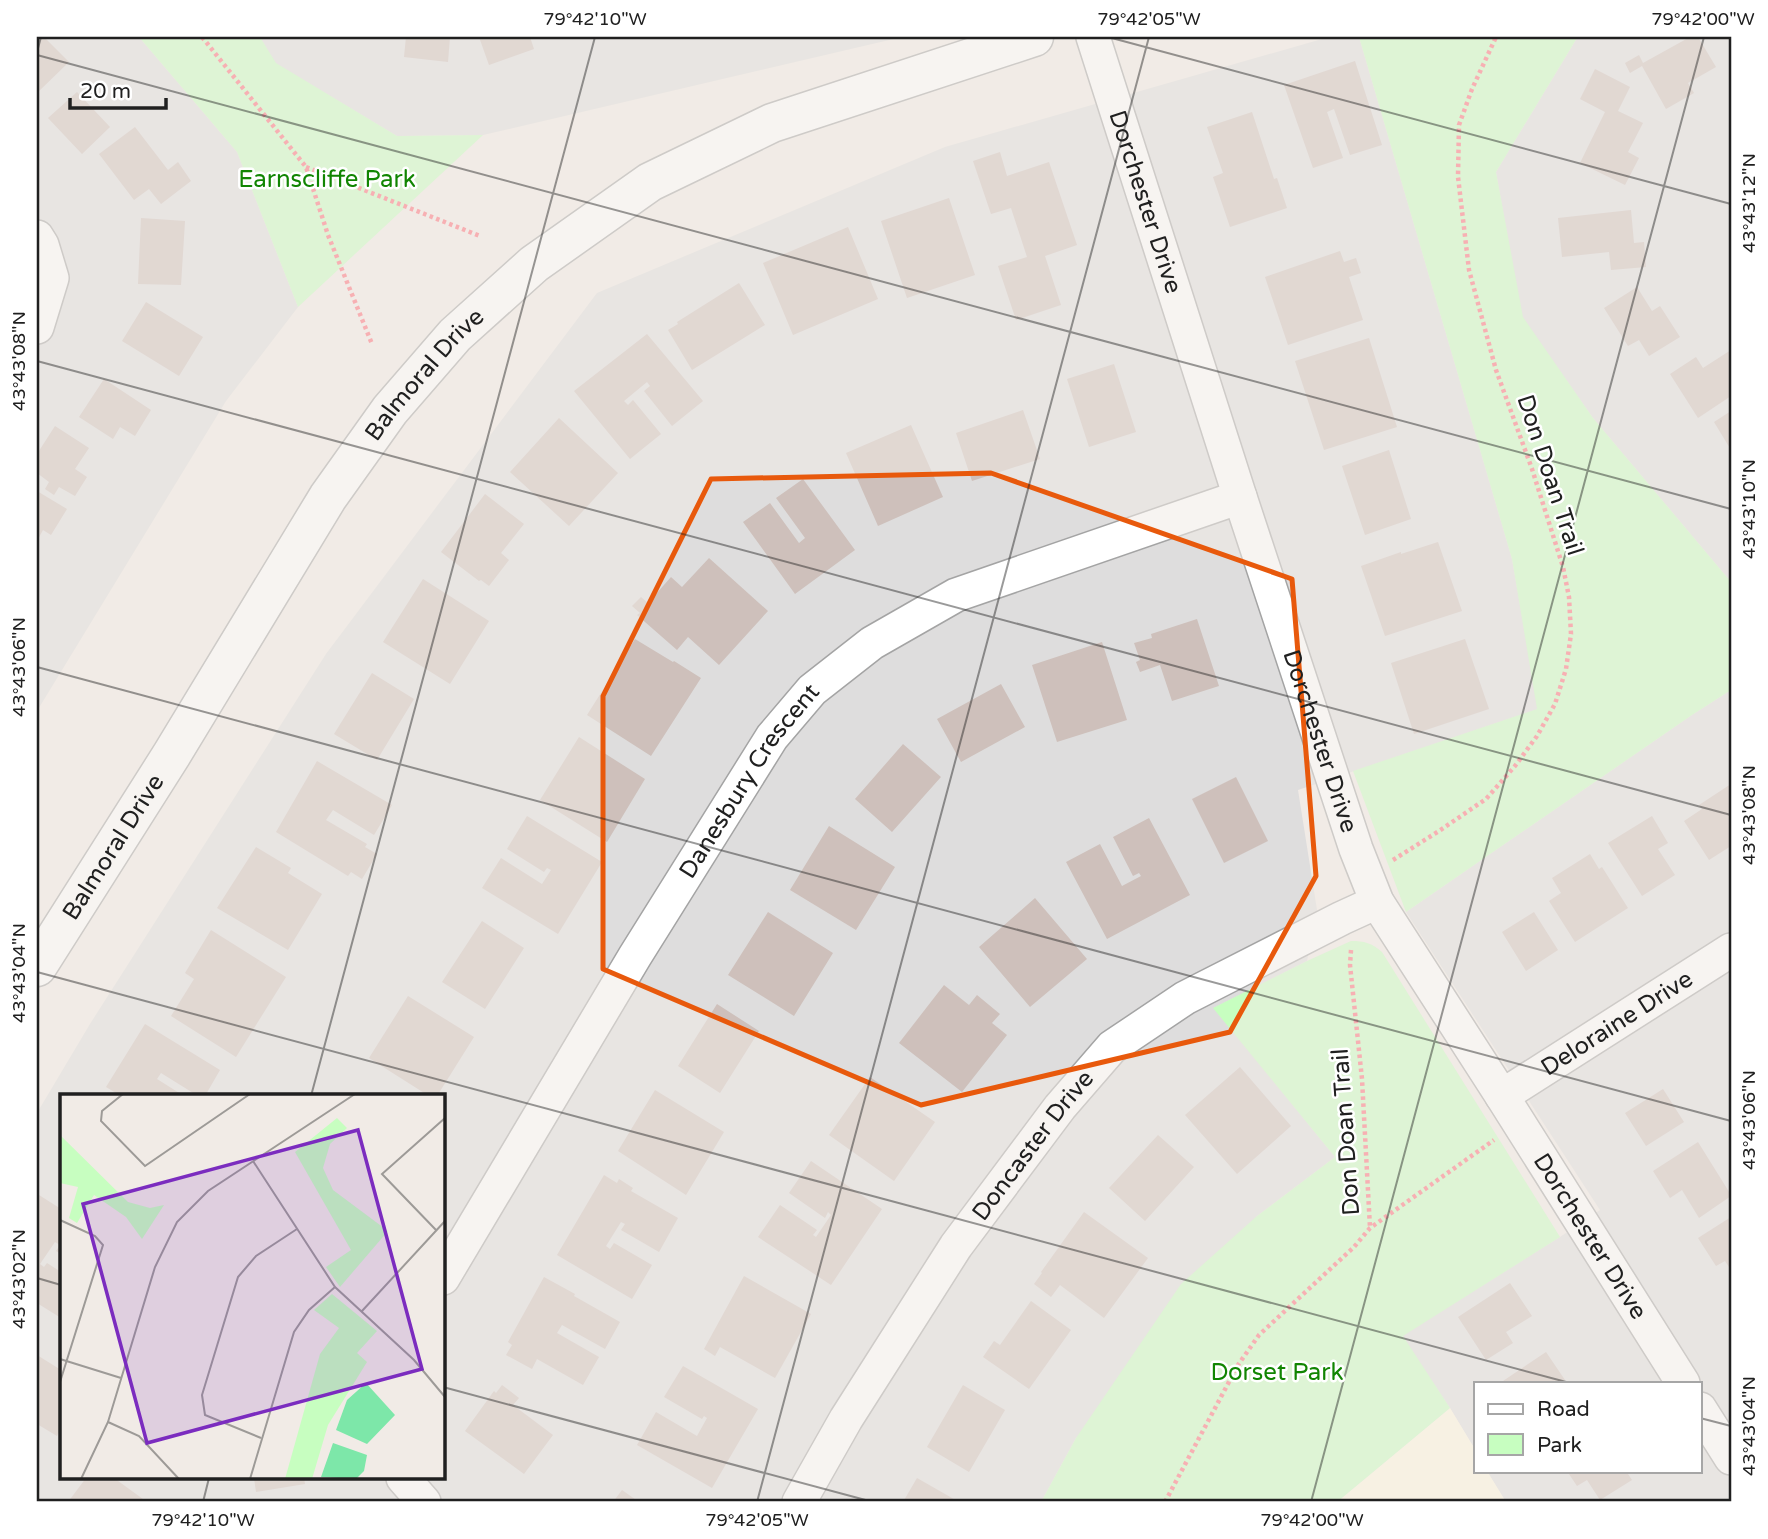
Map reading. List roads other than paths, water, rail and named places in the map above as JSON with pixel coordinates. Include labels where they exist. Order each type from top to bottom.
[{"type":"street","name":"Balmoral Drive","points":[[37,967],[172,754],[328,497],[390,410],[455,335],[534,264],[650,182],[772,123],[1034,37]]},
{"type":"street","name":"Dorchester Drive","points":[[1093,37],[1240,497],[1356,849],[1377,902],[1682,1382]]},
{"type":"street","points":[[37,237],[42,244],[52,278],[37,327]]},
{"type":"street","name":"Danesbury Crescent","points":[[444,1276],[635,956],[772,737],[812,690],[872,643],[956,595],[1240,497]]},
{"type":"street","name":"Doncaster Drive","points":[[799,1502],[846,1419],[956,1246],[1060,1107],[1112,1047],[1185,998],[1377,902]]},
{"type":"street","name":"Deloraine Drive","points":[[1502,1096],[1731,950]]},
{"type":"street","points":[[1702,1412],[1731,1458]]},
{"type":"street","points":[[405,1480],[424,1502]]},
{"type":"park label","name":"Earnscliffe Park","points":[[327,179]]},
{"type":"park label","name":"Dorset Park","points":[[1277,1372]]}]
